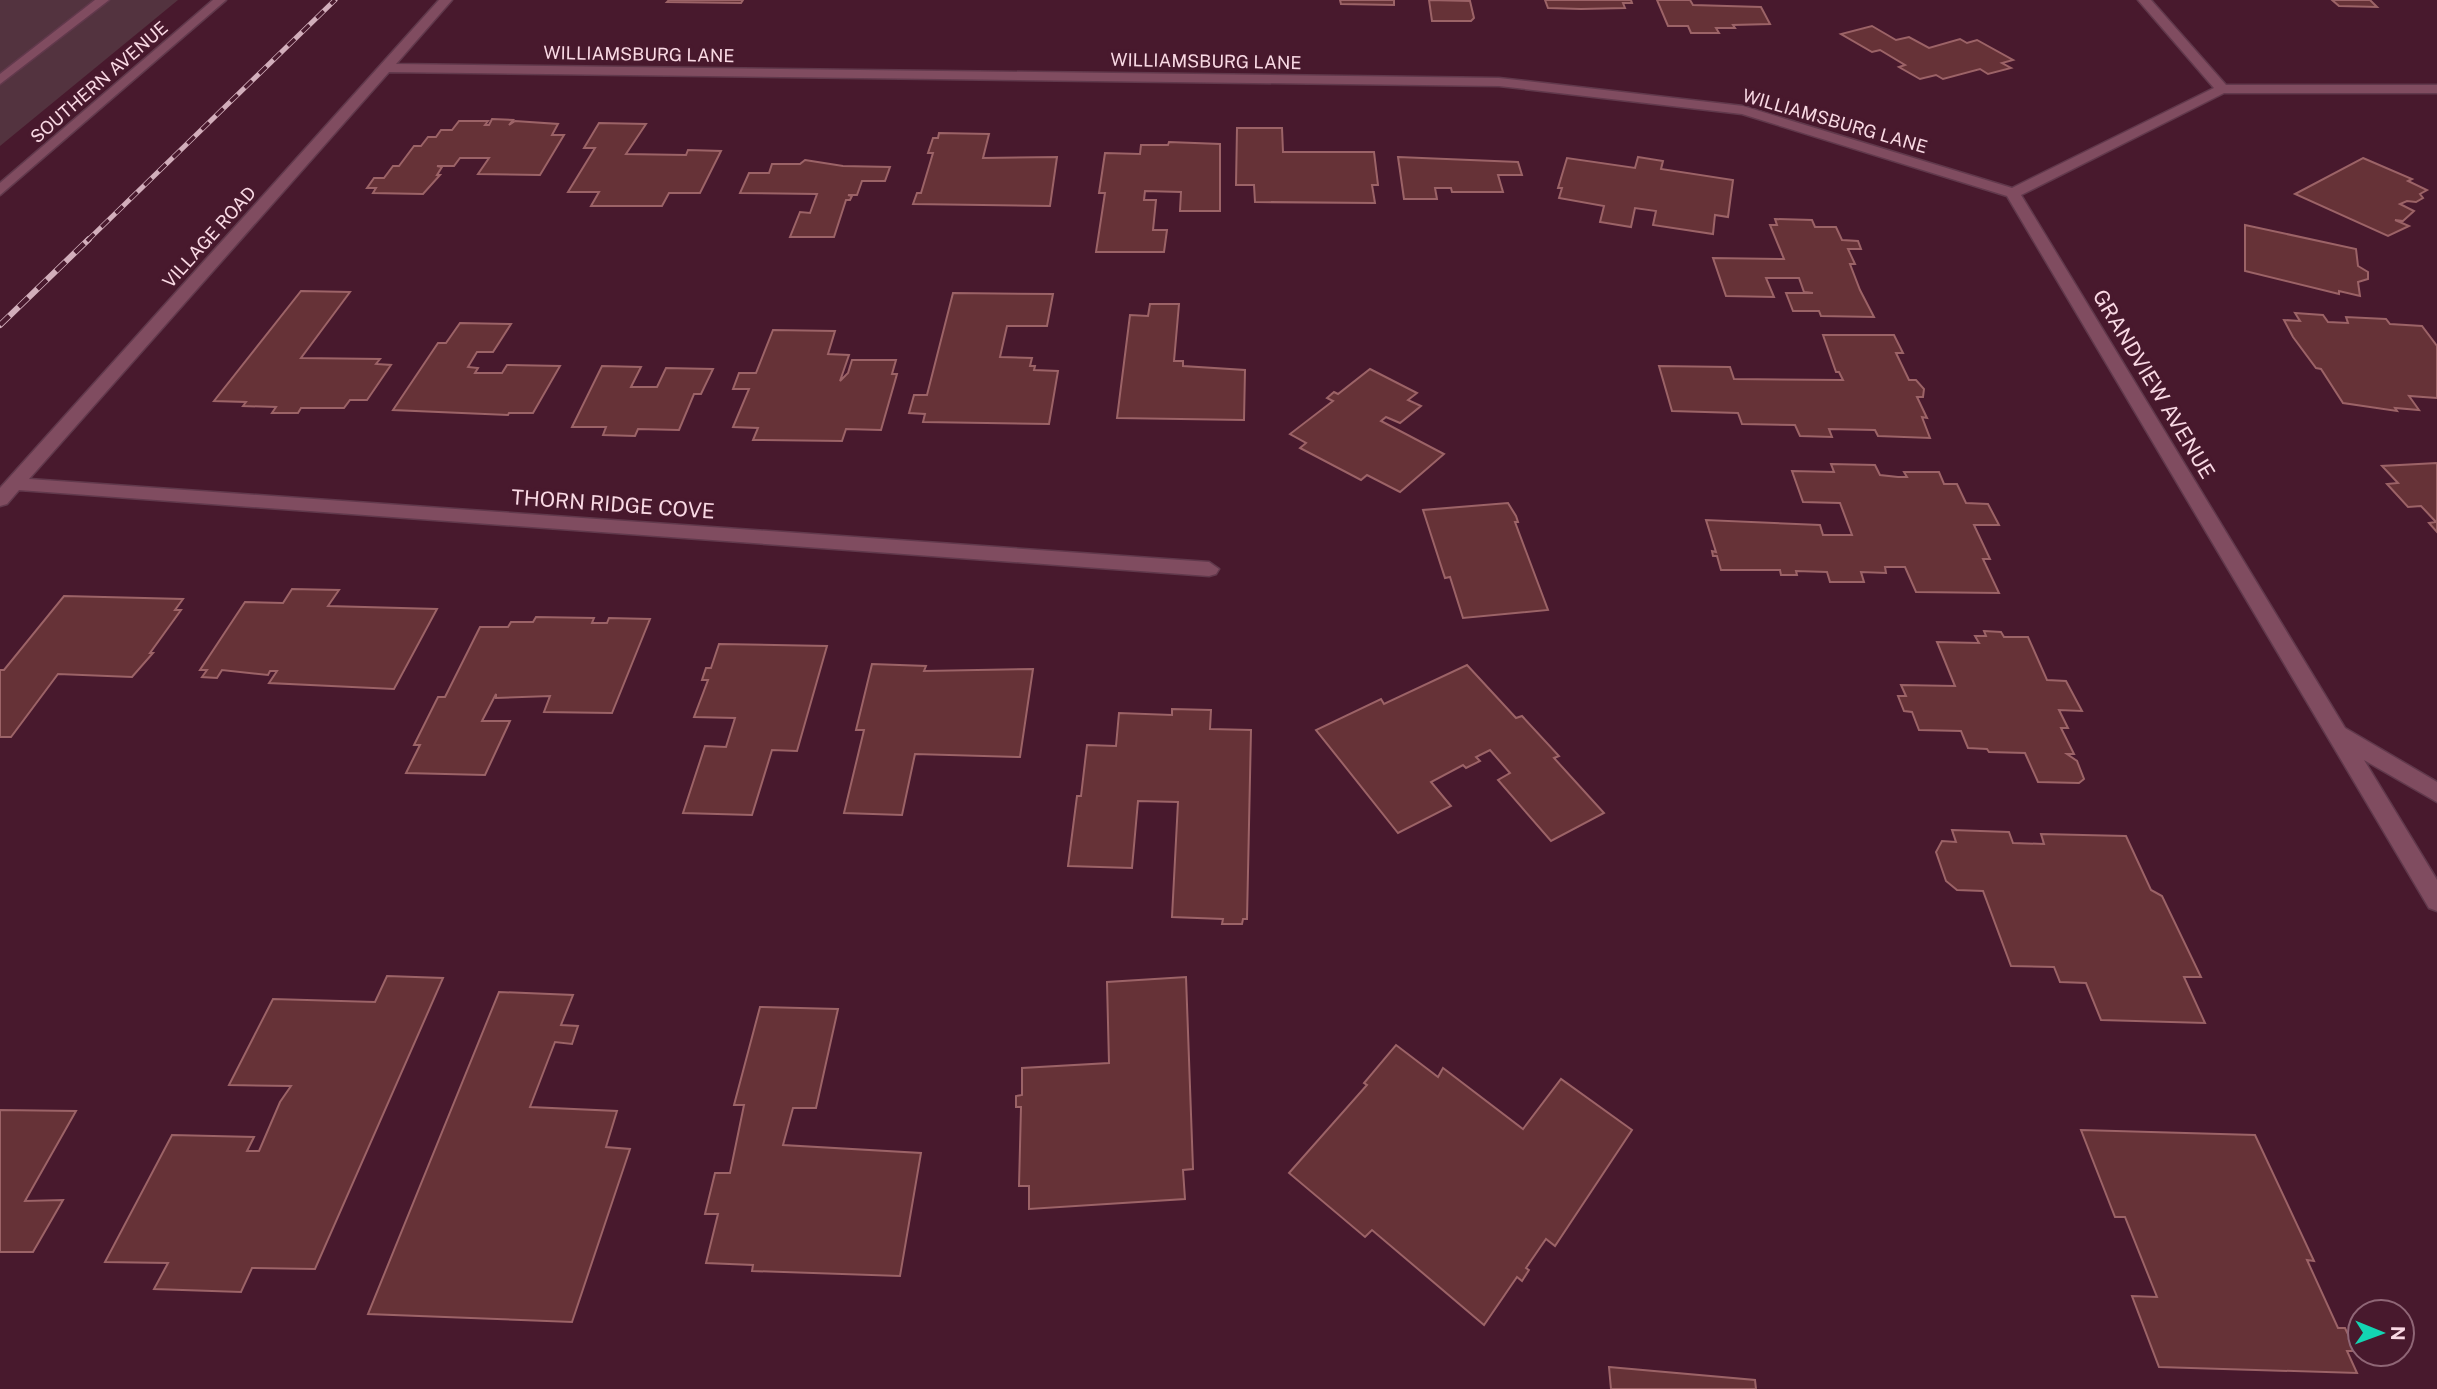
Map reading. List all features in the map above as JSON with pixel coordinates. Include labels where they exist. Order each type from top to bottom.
[{"type":"street","points":[[0,80],[103,0]]},
{"type":"street","name":"SOUTHERN AVENUE","points":[[0,191],[220,0]]},
{"type":"street","name":"VILLAGE ROAD","points":[[0,500],[446,0]]},
{"type":"street","points":[[2144,0],[2222,89]]},
{"type":"street","name":"WILLIAMSBURG LANE","points":[[385,68],[1499,82],[1743,110],[2013,193]]},
{"type":"street","points":[[2013,193],[2222,89],[2437,89]]},
{"type":"street","name":"GRANDVIEW AVENUE","points":[[2013,193],[2437,901]]},
{"type":"street","name":"THORN RIDGE COVE","points":[[15,484],[1209,569]]},
{"type":"street","points":[[2337,733],[2437,793]]},
{"type":"shaded area","points":[[0,0],[178,0],[0,146]]},
{"type":"building","points":[[743,0],[741,3],[667,2]]},
{"type":"building","points":[[1340,0],[1394,0],[1394,5],[1341,4]]},
{"type":"building","points":[[1429,0],[1470,1],[1474,18],[1471,21],[1432,21]]},
{"type":"building","points":[[1545,0],[1631,0],[1632,3],[1623,3],[1625,8],[1548,8]]},
{"type":"building","points":[[1657,0],[1690,0],[1693,5],[1761,7],[1770,24],[1733,25],[1735,28],[1716,28],[1719,33],[1691,33],[1688,26],[1668,26]]},
{"type":"building","points":[[2332,0],[2370,0],[2377,7],[2339,6]]},
{"type":"building","points":[[1872,26],[1896,40],[1909,37],[1929,48],[1960,39],[1967,43],[1977,40],[2013,60],[2002,63],[2011,68],[1988,74],[1980,69],[1943,79],[1936,75],[1920,79],[1899,67],[1905,65],[1880,50],[1872,52],[1841,34]]},
{"type":"building","points":[[492,119],[513,120],[509,125],[515,121],[558,124],[552,135],[564,135],[540,175],[478,174],[489,158],[460,158],[454,166],[437,166],[442,167],[437,175],[440,175],[423,194],[373,193],[376,188],[367,188],[374,178],[384,178],[393,166],[399,166],[414,146],[421,146],[428,137],[436,137],[441,130],[452,130],[459,121],[488,121],[485,125],[489,125]]},
{"type":"building","points":[[599,123],[646,124],[626,154],[686,155],[688,150],[721,151],[700,193],[669,193],[662,206],[591,206],[599,192],[568,192],[595,148],[584,148]]},
{"type":"building","points":[[1237,128],[1282,128],[1283,152],[1374,152],[1378,185],[1372,185],[1375,203],[1255,202],[1254,185],[1236,185]]},
{"type":"building","points":[[939,133],[989,134],[983,158],[1057,157],[1050,206],[913,204],[917,193],[921,193],[933,153],[928,153],[933,138],[938,138]]},
{"type":"building","points":[[1169,142],[1220,144],[1220,211],[1180,211],[1181,192],[1145,191],[1144,200],[1156,200],[1153,230],[1167,230],[1164,252],[1096,252],[1105,193],[1099,193],[1105,153],[1140,154],[1141,145],[1168,145]]},
{"type":"building","points":[[1398,157],[1518,162],[1522,175],[1498,175],[1503,192],[1452,192],[1451,188],[1435,188],[1437,199],[1404,199]]},
{"type":"building","points":[[1638,157],[1663,161],[1661,169],[1733,180],[1728,217],[1715,215],[1713,234],[1653,225],[1656,211],[1635,208],[1631,227],[1600,222],[1604,206],[1559,198],[1562,188],[1558,188],[1567,158],[1635,168]]},
{"type":"building","points":[[2363,158],[2412,179],[2408,181],[2427,190],[2420,194],[2423,198],[2416,202],[2407,201],[2400,204],[2414,211],[2403,221],[2395,220],[2409,226],[2388,236],[2295,194]]},
{"type":"building","points":[[805,160],[843,166],[890,167],[885,181],[862,181],[857,195],[848,195],[852,196],[850,200],[846,200],[834,237],[790,237],[800,212],[810,213],[817,194],[740,193],[749,173],[769,173],[772,164],[800,164]]},
{"type":"building","points":[[1775,219],[1812,220],[1815,227],[1836,227],[1842,240],[1858,241],[1861,249],[1848,249],[1855,264],[1850,264],[1874,317],[1821,316],[1819,311],[1793,311],[1786,293],[1813,293],[1804,292],[1799,278],[1766,278],[1774,297],[1726,296],[1713,258],[1784,259],[1770,225],[1777,225]]},
{"type":"building","points":[[2245,225],[2356,249],[2358,266],[2368,272],[2368,279],[2358,282],[2360,296],[2339,291],[2339,294],[2245,271]]},
{"type":"building","points":[[301,291],[350,292],[301,358],[380,359],[376,364],[391,365],[367,400],[350,400],[344,408],[301,408],[298,413],[272,413],[276,407],[243,406],[246,402],[214,401]]},
{"type":"building","points":[[953,293],[1053,294],[1047,326],[1007,326],[1000,357],[1032,358],[1030,366],[1035,366],[1034,370],[1058,371],[1049,424],[923,422],[925,414],[909,413],[914,395],[927,395]]},
{"type":"building","points":[[1150,304],[1179,304],[1174,361],[1183,361],[1183,366],[1245,370],[1244,420],[1117,418],[1130,315],[1148,316]]},
{"type":"building","points":[[2295,313],[2323,315],[2328,322],[2348,323],[2346,317],[2386,319],[2390,324],[2422,326],[2437,346],[2437,398],[2409,396],[2419,410],[2395,408],[2397,411],[2343,403],[2321,369],[2316,368],[2293,337],[2284,320],[2300,321]]},
{"type":"building","points":[[460,323],[511,324],[493,352],[477,352],[468,367],[478,368],[475,373],[502,373],[507,365],[560,366],[533,413],[508,415],[393,410],[438,343],[446,343]]},
{"type":"building","points":[[773,330],[835,331],[828,354],[849,355],[840,381],[848,373],[852,360],[896,360],[892,374],[897,374],[881,430],[846,429],[842,441],[753,440],[758,428],[733,427],[749,389],[733,389],[739,373],[756,373]]},
{"type":"building","points":[[1823,335],[1894,335],[1903,353],[1896,353],[1909,380],[1916,380],[1924,389],[1923,397],[1917,397],[1927,418],[1922,417],[1930,438],[1878,436],[1875,430],[1829,429],[1832,437],[1800,436],[1795,425],[1742,424],[1738,413],[1672,411],[1659,366],[1730,367],[1734,379],[1843,380],[1839,372],[1836,372]]},
{"type":"building","points":[[602,366],[641,367],[631,387],[657,387],[666,368],[713,369],[701,394],[694,394],[679,430],[638,429],[635,436],[603,435],[606,427],[572,427]]},
{"type":"building","points":[[1370,369],[1417,393],[1408,400],[1421,406],[1400,423],[1386,417],[1381,421],[1444,454],[1400,492],[1367,475],[1361,480],[1300,448],[1306,443],[1290,434],[1333,401],[1327,398],[1334,392],[1338,394]]},
{"type":"building","points":[[2437,463],[2437,532],[2429,523],[2436,522],[2421,506],[2408,507],[2387,484],[2398,483],[2382,466]]},
{"type":"building","points":[[1831,464],[1875,465],[1880,475],[1898,477],[1907,477],[1904,472],[1939,472],[1944,484],[1957,484],[1966,503],[1988,504],[1999,525],[1974,525],[1990,559],[1983,559],[1999,593],[1916,592],[1905,567],[1885,567],[1886,573],[1861,572],[1864,582],[1830,582],[1827,572],[1796,571],[1797,575],[1781,575],[1780,570],[1721,570],[1717,556],[1713,556],[1712,551],[1716,552],[1706,520],[1820,525],[1823,535],[1852,535],[1840,503],[1803,502],[1792,471],[1834,472]]},
{"type":"building","points":[[1508,503],[1516,516],[1518,522],[1515,522],[1548,610],[1463,618],[1450,577],[1445,578],[1423,510]]},
{"type":"building","points":[[292,589],[339,590],[328,606],[437,609],[394,689],[269,683],[277,671],[270,671],[268,675],[222,670],[217,678],[202,677],[207,670],[200,670],[245,602],[283,603]]},
{"type":"building","points":[[64,596],[183,599],[175,610],[181,610],[150,653],[153,653],[132,677],[58,674],[11,737],[0,737],[0,670],[4,670]]},
{"type":"building","points":[[536,617],[594,618],[592,623],[607,623],[609,618],[650,619],[612,713],[544,712],[550,696],[496,698],[496,694],[482,721],[510,721],[485,775],[406,773],[420,745],[414,745],[438,697],[445,697],[480,627],[508,627],[511,622],[533,622]]},
{"type":"building","points":[[1984,631],[2001,632],[2004,637],[2028,637],[2047,680],[2066,681],[2082,711],[2059,710],[2068,728],[2061,728],[2074,754],[2067,754],[2077,761],[2084,779],[2079,783],[2038,782],[2025,753],[1989,752],[1987,749],[1968,748],[1961,731],[1919,730],[1912,712],[1904,711],[1898,696],[1906,696],[1901,685],[1955,686],[1937,642],[1979,643],[1975,636],[1986,636]]},
{"type":"building","points":[[719,644],[827,646],[797,751],[772,750],[752,815],[683,813],[705,746],[726,747],[735,718],[694,717],[708,680],[702,680],[706,668],[711,668]]},
{"type":"building","points":[[872,664],[926,666],[924,671],[1033,669],[1020,757],[915,754],[902,815],[844,813],[864,730],[856,730]]},
{"type":"building","points":[[1467,665],[1516,718],[1522,716],[1559,756],[1554,758],[1604,813],[1551,841],[1498,780],[1510,773],[1490,750],[1476,757],[1480,761],[1466,768],[1463,765],[1431,782],[1451,806],[1398,833],[1316,730],[1381,699],[1384,704]]},
{"type":"building","points":[[1172,709],[1211,710],[1210,729],[1251,730],[1247,919],[1243,919],[1242,924],[1222,924],[1223,919],[1172,917],[1178,802],[1138,801],[1132,868],[1068,866],[1087,745],[1116,746],[1119,713],[1172,715]]},
{"type":"building","points":[[1952,830],[2009,832],[2013,843],[2044,844],[2041,834],[2126,836],[2151,890],[2162,896],[2201,977],[2184,977],[2205,1023],[2101,1020],[2086,983],[2060,982],[2054,967],[2011,966],[1983,891],[1957,890],[1946,881],[1936,852],[1942,841],[1956,842]]},
{"type":"building","points":[[387,976],[443,978],[315,1269],[252,1268],[241,1292],[154,1289],[168,1263],[105,1262],[172,1135],[254,1137],[247,1151],[259,1151],[280,1102],[291,1086],[229,1085],[273,999],[375,1002]]},
{"type":"building","points":[[1186,977],[1193,1169],[1183,1170],[1185,1199],[1029,1209],[1029,1186],[1019,1186],[1021,1107],[1016,1107],[1016,1096],[1022,1095],[1022,1068],[1109,1063],[1107,982]]},
{"type":"building","points":[[499,992],[573,995],[561,1025],[578,1026],[572,1044],[555,1042],[530,1107],[617,1111],[606,1147],[630,1149],[572,1322],[368,1314]]},
{"type":"building","points":[[760,1007],[838,1009],[816,1108],[793,1108],[783,1145],[921,1153],[900,1276],[752,1271],[753,1265],[706,1263],[718,1214],[705,1214],[715,1173],[730,1173],[744,1105],[734,1105]]},
{"type":"building","points":[[1396,1045],[1438,1077],[1443,1068],[1523,1129],[1561,1079],[1632,1130],[1555,1246],[1546,1239],[1526,1268],[1529,1270],[1522,1281],[1517,1277],[1484,1325],[1372,1230],[1365,1237],[1289,1173],[1367,1085],[1364,1083]]},
{"type":"building","points":[[0,1110],[76,1111],[25,1201],[63,1200],[33,1252],[0,1252]]},
{"type":"building","points":[[2081,1130],[2255,1135],[2314,1261],[2307,1260],[2338,1328],[2346,1330],[2346,1368],[2355,1368],[2357,1373],[2159,1367],[2132,1296],[2157,1297],[2125,1217],[2115,1217]]},
{"type":"building","points":[[1609,1367],[1755,1380],[1756,1389],[1611,1389]]},
{"type":"railway","points":[[87,241],[335,0]]},
{"type":"railway","points":[[0,325],[89,239]]}]
